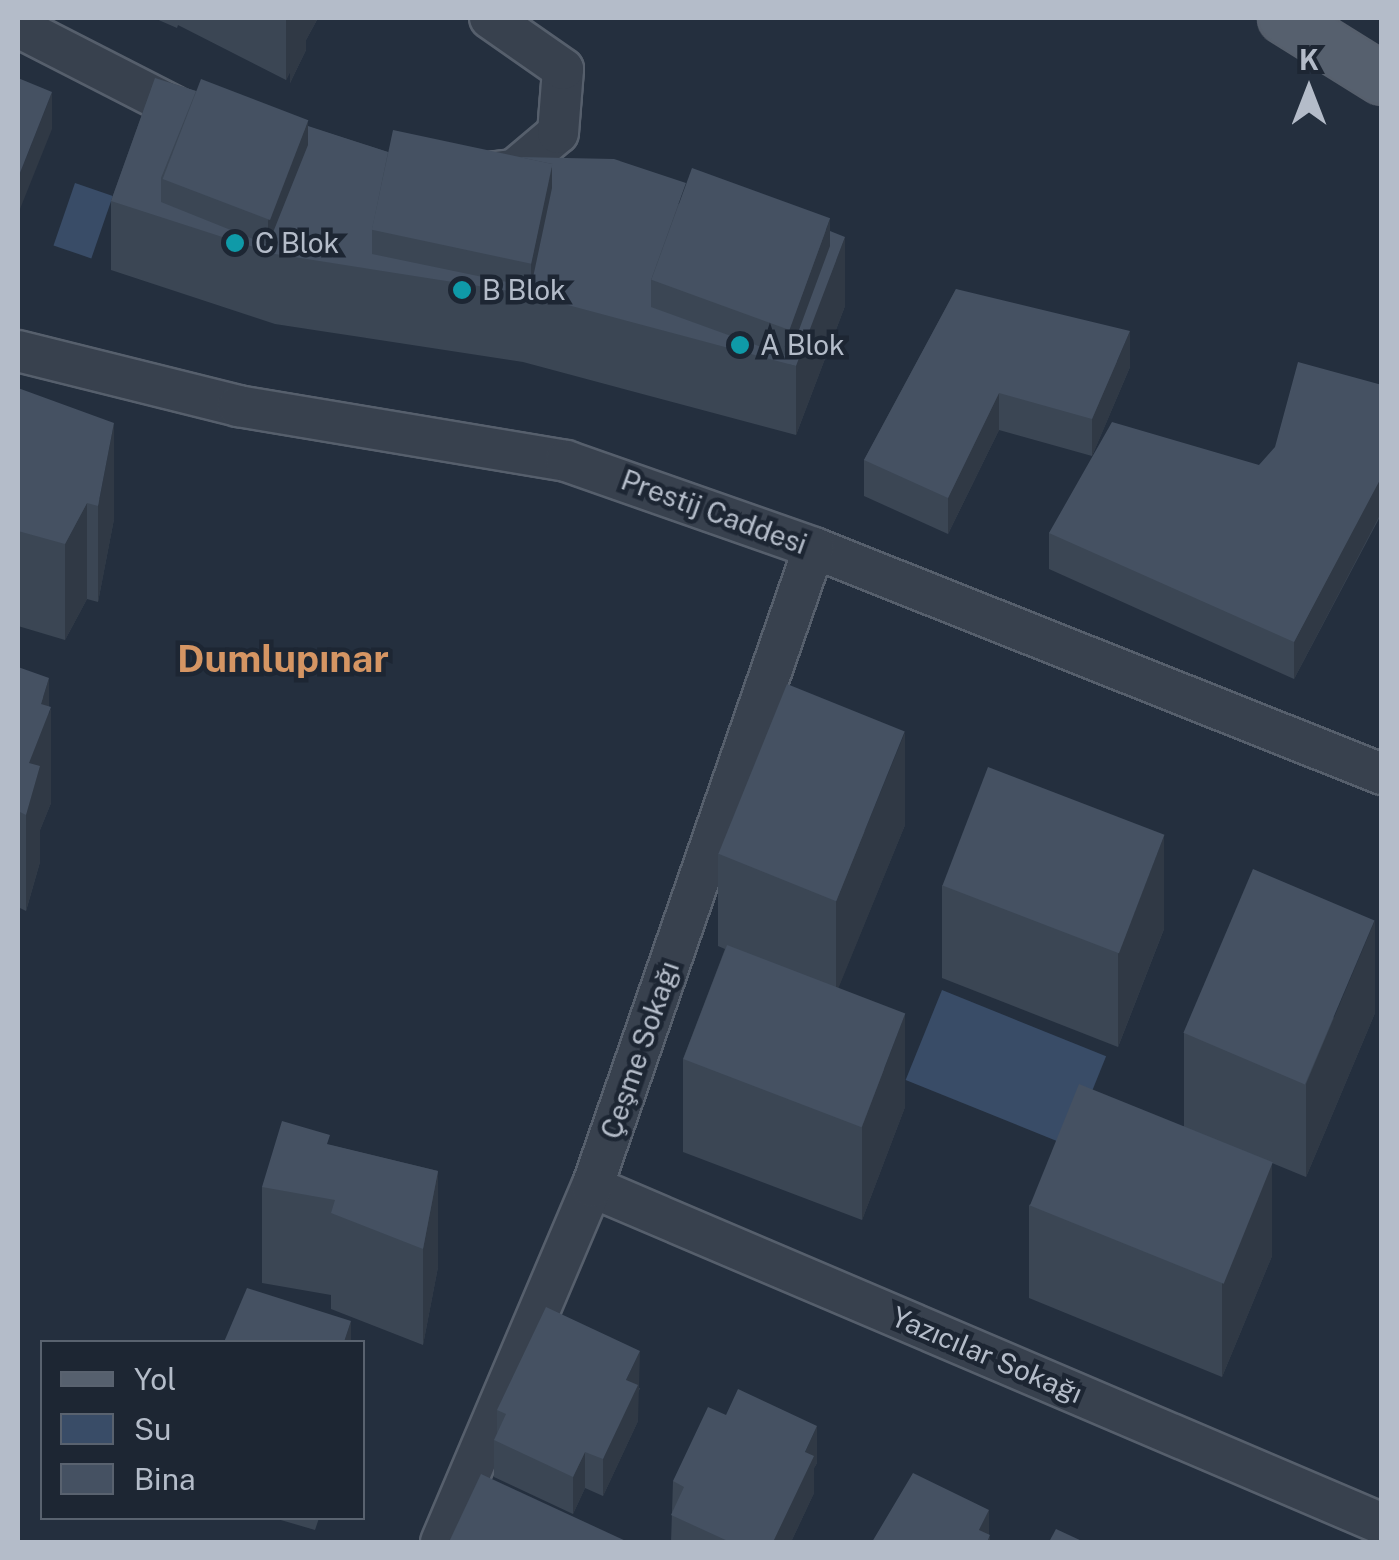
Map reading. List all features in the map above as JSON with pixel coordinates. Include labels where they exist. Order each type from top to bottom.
[{"type":"main road","points":[[1315,26],[1382,79]]},
{"type":"street","points":[[432,174],[514,170],[558,134],[562,69],[490,18]]},
{"type":"street","points":[[18,27],[126,86],[247,132]]},
{"type":"street","name":"Prestij Caddesi","points":[[18,350],[238,406],[566,461],[814,548],[1382,774]]},
{"type":"street","name":"Çeşme Sokağı","points":[[441,1542],[592,1187],[814,548]]},
{"type":"street","name":"Yazıcılar Sokağı","points":[[592,1187],[1382,1524]]},
{"type":"water","points":[[75,183],[113,196],[91,258],[54,245]]},
{"type":"water","points":[[942,990],[1106,1056],[1070,1146],[906,1080]]},
{"type":"building","points":[[18,78],[52,92],[18,178]]},
{"type":"building","points":[[155,78],[196,91],[161,178],[161,202],[268,245],[308,145],[308,126],[388,152],[372,230],[372,254],[531,287],[552,188],[552,164],[519,157],[614,159],[686,183],[651,280],[651,307],[789,357],[830,246],[830,231],[845,237],[796,366],[523,293],[275,254],[111,201]]},
{"type":"building","points":[[201,79],[308,120],[270,220],[163,179]]},
{"type":"building","points":[[393,130],[552,164],[531,264],[372,230]]},
{"type":"building","points":[[692,168],[830,218],[789,330],[651,280]]},
{"type":"building","points":[[956,289],[1130,331],[1092,419],[999,393],[948,498],[864,460]]},
{"type":"building","points":[[1298,362],[1382,385],[1382,476],[1294,642],[1049,533],[1112,422],[1259,465],[1275,447]]},
{"type":"building","points":[[18,388],[114,423],[98,506],[87,503],[65,544],[18,531]]},
{"type":"building","points":[[18,667],[49,678],[41,704],[51,707],[29,763],[40,766],[26,815],[18,811]]},
{"type":"building","points":[[787,684],[905,732],[836,901],[718,854]]},
{"type":"building","points":[[988,767],[1164,835],[1119,953],[942,886]]},
{"type":"building","points":[[1253,869],[1375,921],[1305,1084],[1183,1033]]},
{"type":"building","points":[[727,945],[905,1013],[862,1127],[683,1059]]},
{"type":"building","points":[[1079,1084],[1273,1162],[1224,1284],[1030,1205]]},
{"type":"building","points":[[282,1121],[330,1135],[327,1144],[438,1171],[423,1249],[331,1213],[335,1200],[262,1187]]},
{"type":"building","points":[[247,1288],[351,1321],[345,1340],[225,1340]]},
{"type":"building","points":[[546,1307],[640,1351],[626,1380],[638,1385],[603,1459],[585,1452],[573,1477],[494,1440],[506,1414],[497,1410]]},
{"type":"building","points":[[738,1389],[817,1426],[805,1452],[814,1456],[773,1542],[730,1542],[671,1515],[684,1487],[673,1481],[708,1407],[726,1415]]},
{"type":"building","points":[[913,1473],[989,1510],[979,1530],[990,1535],[987,1542],[872,1542]]},
{"type":"building","points":[[481,1474],[628,1542],[449,1542]]},
{"type":"building","points":[[1056,1529],[1084,1542],[1049,1542]]},
{"type":"place","name":"C Blok","points":[[235,243]]},
{"type":"place","name":"B Blok","points":[[462,290]]},
{"type":"place","name":"A Blok","points":[[740,345]]},
{"type":"district","name":"Dumlupınar","points":[[283,659]]}]
